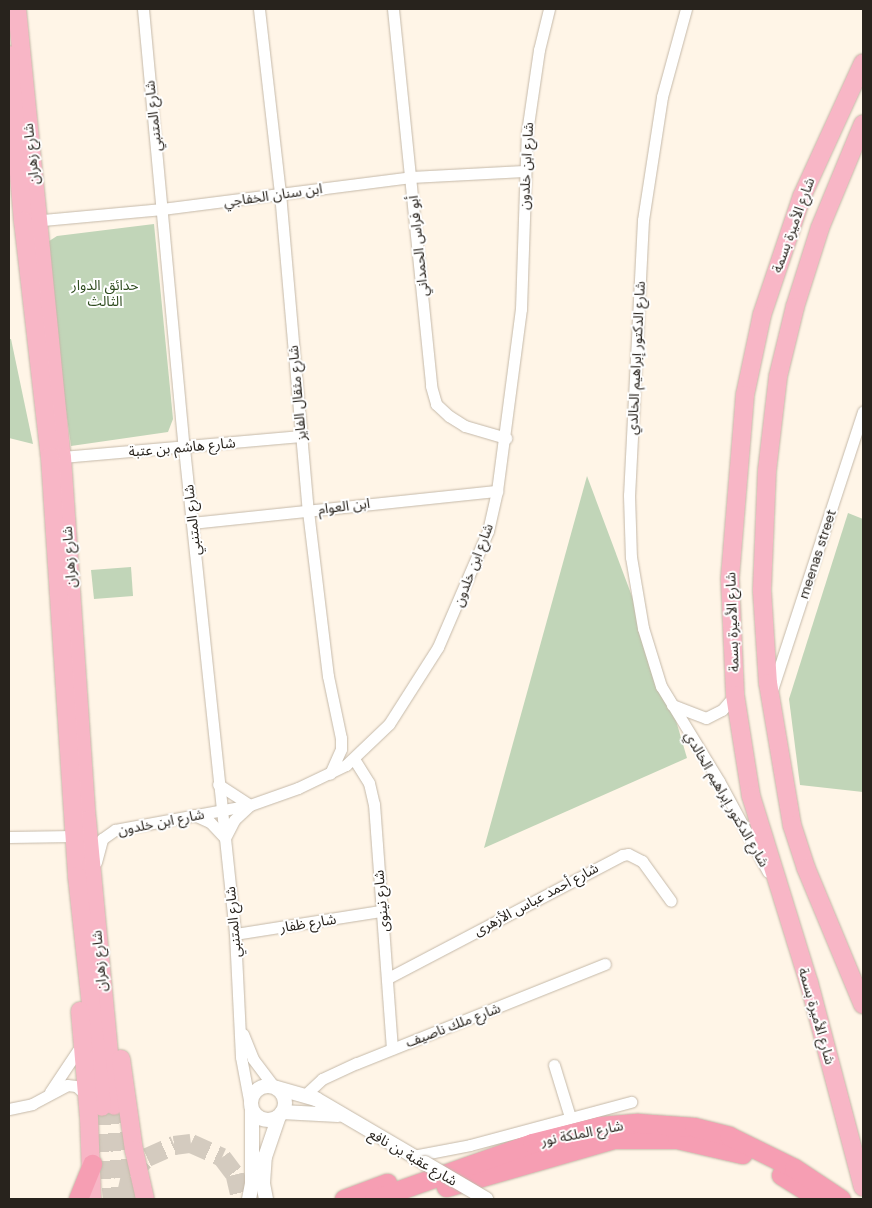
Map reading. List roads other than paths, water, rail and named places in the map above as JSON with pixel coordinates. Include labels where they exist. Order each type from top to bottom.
[{"type":"highway","name":"شارع الملكة نور","points":[[374,1199],[515,1157],[615,1131],[674,1125],[729,1136],[794,1168],[841,1199]]},
{"type":"highway","name":"شارع الملكة نور","points":[[615,1131],[677,1139],[730,1150],[768,1167],[819,1199]]},
{"type":"highway","points":[[344,1199],[437,1166],[515,1157]]},
{"type":"highway","points":[[444,1199],[502,1176],[515,1157]]},
{"type":"highway","name":"شارع الملكة نور","points":[[409,1199],[515,1157]]},
{"type":"highway","points":[[78,1199],[92,1164]]},
{"type":"main road","name":"شارع زهران","points":[[17,9],[18,140]]},
{"type":"main road","name":"شارع زهران","points":[[9,55],[18,140],[30,221],[62,457],[84,875],[108,1106],[95,911],[84,875],[74,836],[50,457],[30,221]]},
{"type":"main road","name":"شارع الأميرة بسمة","points":[[863,63],[830,132],[784,243],[762,315],[747,379],[731,537],[730,618],[735,695],[751,796],[818,1016],[863,1187]]},
{"type":"main road","name":"شارع الأميرة بسمة","points":[[863,124],[817,237],[795,307],[778,377],[762,535],[762,591],[770,697],[784,788],[799,846],[863,1005]]},
{"type":"main road","points":[[84,875],[73,909],[95,1195]]},
{"type":"main road","points":[[95,911],[106,952],[138,1174],[145,1199]]},
{"type":"main road","points":[[133,1199],[138,1174]]},
{"type":"street","name":"شارع المتنبي","points":[[143,9],[220,810],[225,838],[235,934],[243,1078],[251,1108],[252,1183],[249,1199]]},
{"type":"street","name":"شارع مثقال الفايز","points":[[259,9],[280,193],[308,511],[326,662],[341,744],[330,774]]},
{"type":"street","name":"أبو فراس الحمداني","points":[[393,9],[428,355],[436,404],[465,426],[506,438]]},
{"type":"street","name":"شارع ابن خلدون","points":[[84,875],[100,843],[108,834],[193,814],[250,805],[330,774],[354,759],[389,724],[438,647],[488,530],[497,491],[506,438],[521,309],[524,171],[532,91],[549,9]]},
{"type":"street","name":"شارع الدكتور إبراهيم الخالدي","points":[[686,9],[662,97],[643,220],[629,494],[629,539],[637,600],[656,676],[719,781],[780,894]]},
{"type":"street","name":"ابن سنان الخفاجي","points":[[30,221],[162,209],[411,176],[524,171]]},
{"type":"street","name":"meenas street","points":[[770,697],[863,412]]},
{"type":"street","name":"شارع هاشم بن عتبة","points":[[62,457],[184,448],[301,436]]},
{"type":"street","name":"ابن العوام","points":[[192,523],[497,491]]},
{"type":"street","name":"شارع الدكتور إبراهيم الخالدي","points":[[672,705],[706,718],[717,714],[735,695]]},
{"type":"street","name":"شارع نينوى","points":[[354,759],[372,792],[392,1048]]},
{"type":"street","points":[[193,814],[210,822],[225,838],[234,820],[250,805],[218,784]]},
{"type":"street","points":[[9,837],[74,836]]},
{"type":"street","name":"شارع أحمد عباس الأزهرى","points":[[388,978],[622,855],[628,854],[642,861],[671,901]]},
{"type":"street","name":"شارع ظفار","points":[[235,934],[381,911]]},
{"type":"street","name":"شارع ملك ناصيف","points":[[306,1094],[332,1074],[392,1048],[604,964]]},
{"type":"street","name":"شارع المتنبي","points":[[241,1030],[253,1059],[275,1087]]},
{"type":"street","points":[[50,1092],[82,1044]]},
{"type":"street","points":[[554,1065],[570,1117]]},
{"type":"street","points":[[9,1109],[32,1104],[50,1092],[73,1085],[87,1096]]},
{"type":"street","points":[[266,1199],[262,1184],[265,1158],[280,1114],[285,1099],[275,1087],[259,1088],[252,1095],[251,1108],[264,1120],[280,1114]]},
{"type":"street","name":"شارع عقبة بن نافع","points":[[275,1087],[306,1094],[339,1115],[486,1199]]},
{"type":"street","points":[[419,1159],[631,1102]]},
{"type":"street","name":"شارع عقبة بن نافع","points":[[280,1114],[339,1115]]},
{"type":"tunnel","points":[[114,1106],[126,1199]]},
{"type":"tunnel","points":[[102,1107],[112,1199]]},
{"type":"tunnel","points":[[126,1195],[131,1174],[147,1157],[174,1145],[191,1143],[222,1157],[235,1174],[241,1199]]},
{"type":"park label","name":"حدائق الدوار الثالث","points":[[105,294]]}]
